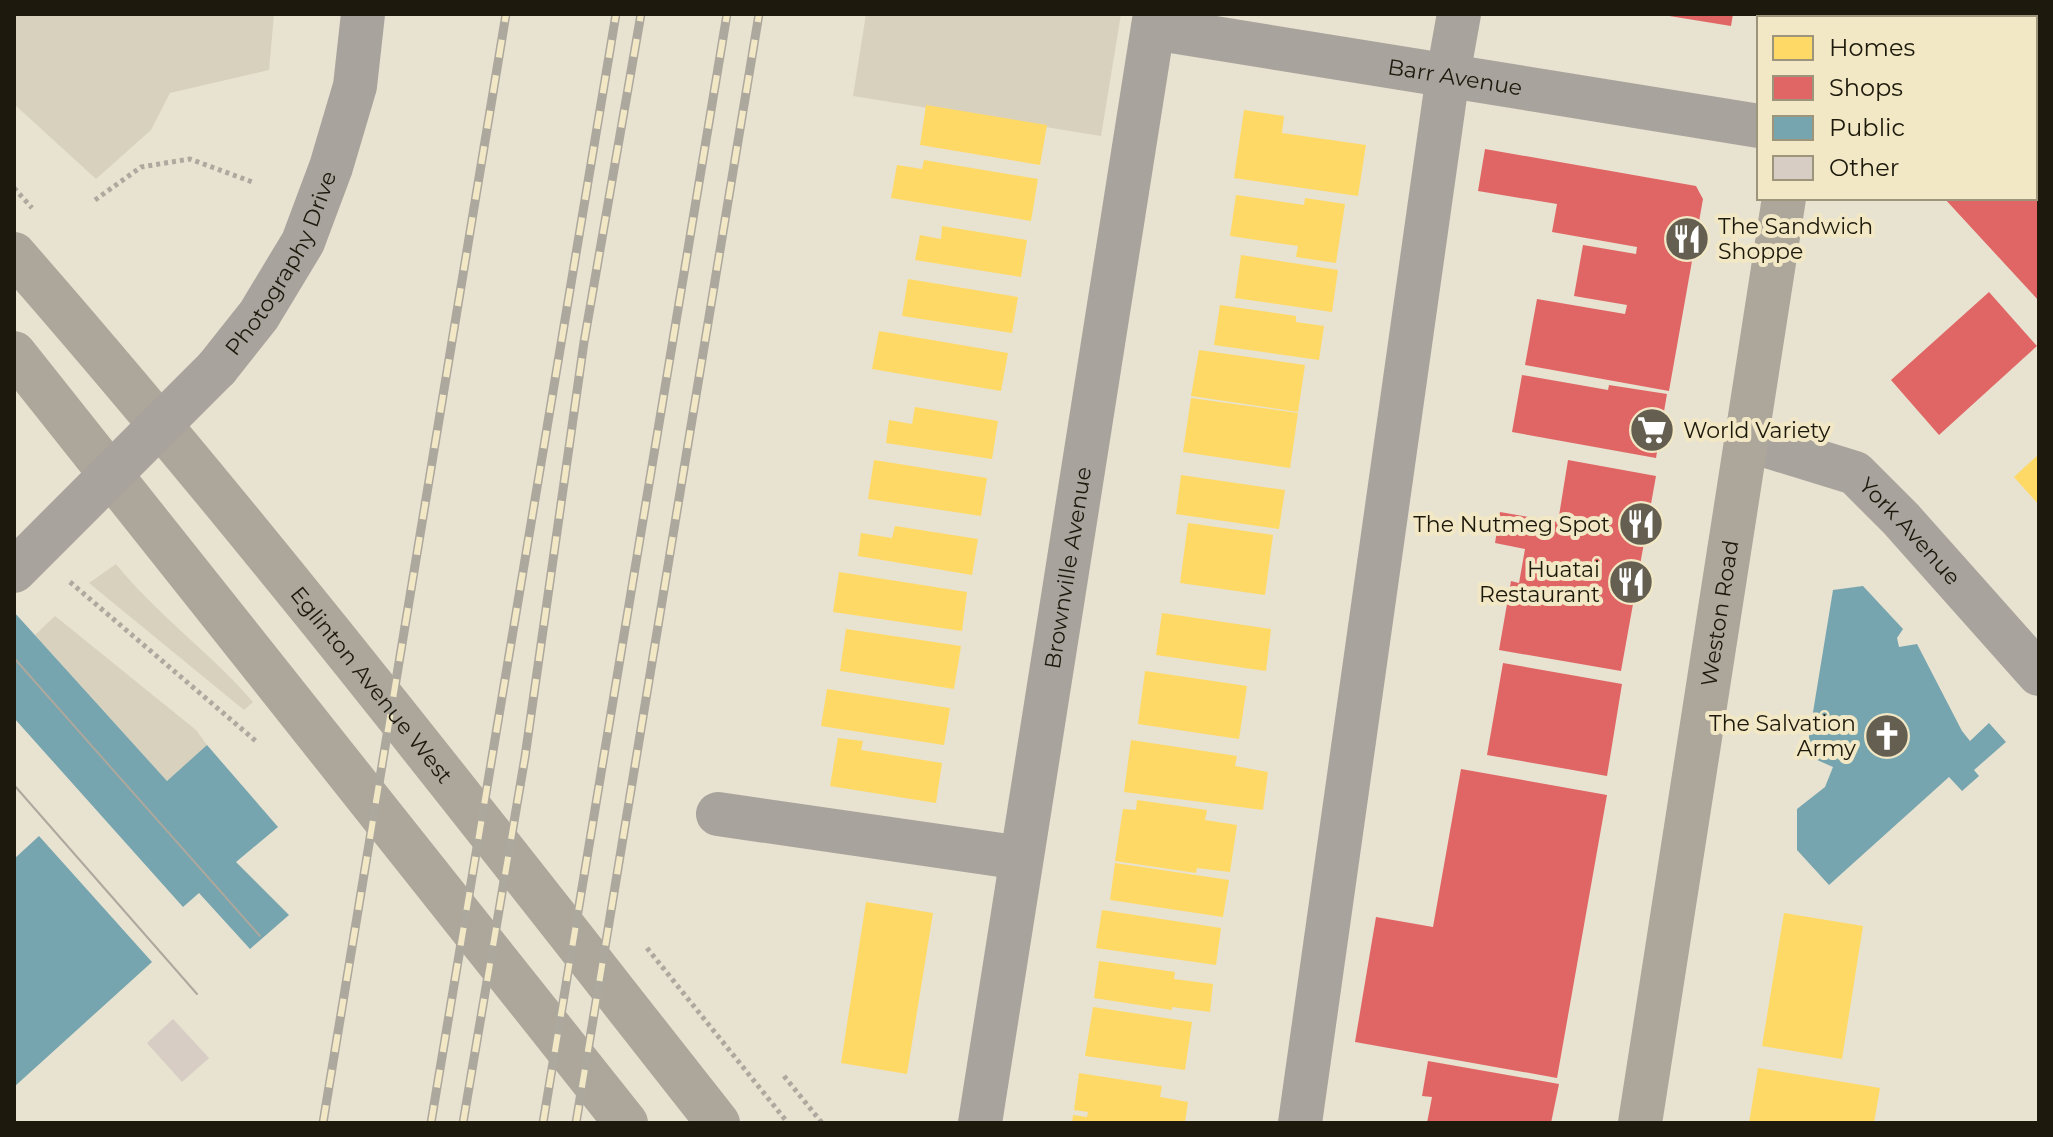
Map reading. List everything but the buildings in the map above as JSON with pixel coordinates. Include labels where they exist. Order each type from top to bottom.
[{"type":"main road","name":"Weston Road","points":[[1640,1123],[1784,200]]},
{"type":"main road","name":"Eglinton Avenue West","points":[[14,254],[327,626],[718,1123]]},
{"type":"main road","points":[[14,353],[626,1123]]},
{"type":"street","name":"Photography Drive","points":[[14,571],[217,368],[259,315],[303,242],[331,167],[355,86],[363,14]]},
{"type":"street","points":[[1300,1123],[1459,14]]},
{"type":"street","name":"Barr Avenue","points":[[1154,21],[1448,75],[1757,126]]},
{"type":"street","name":"Brownville Avenue","points":[[980,1123],[1154,21]]},
{"type":"street","name":"York Avenue","points":[[1748,440],[1855,473],[1901,519],[2039,674]]},
{"type":"street","points":[[718,814],[1021,858]]},
{"type":"path","points":[[95,200],[141,167],[190,159],[255,183]]},
{"type":"path","points":[[65,577],[260,744]]},
{"type":"path","points":[[784,1076],[822,1123]]},
{"type":"shaded area","points":[[14,14],[274,14],[269,70],[170,93],[151,130],[96,179],[14,104]]},
{"type":"shaded area","points":[[866,14],[1121,14],[1101,136],[853,96]]},
{"type":"shaded area","points":[[116,564],[148,600],[253,702],[244,710],[89,583]]},
{"type":"shaded area","points":[[55,616],[196,730],[207,745],[167,781],[35,635]]},
{"type":"tram line","points":[[14,658],[260,936]]},
{"type":"tram line","points":[[14,785],[197,994]]},
{"type":"railway","points":[[323,1123],[506,14]]},
{"type":"railway","points":[[431,1123],[616,14]]},
{"type":"railway","points":[[463,1123],[525,757],[584,342],[641,14]]},
{"type":"railway","points":[[543,1123],[727,14]]},
{"type":"railway","points":[[576,1123],[759,14]]},
{"type":"place","name":"The Sandwich Shoppe","points":[[1687,239]]},
{"type":"place","name":"World Variety","points":[[1652,430]]},
{"type":"place","name":"The Nutmeg Spot","points":[[1641,524]]},
{"type":"place","name":"Huatai Restaurant","points":[[1631,582]]},
{"type":"place","name":"The Salvation Army","points":[[1887,736]]}]
